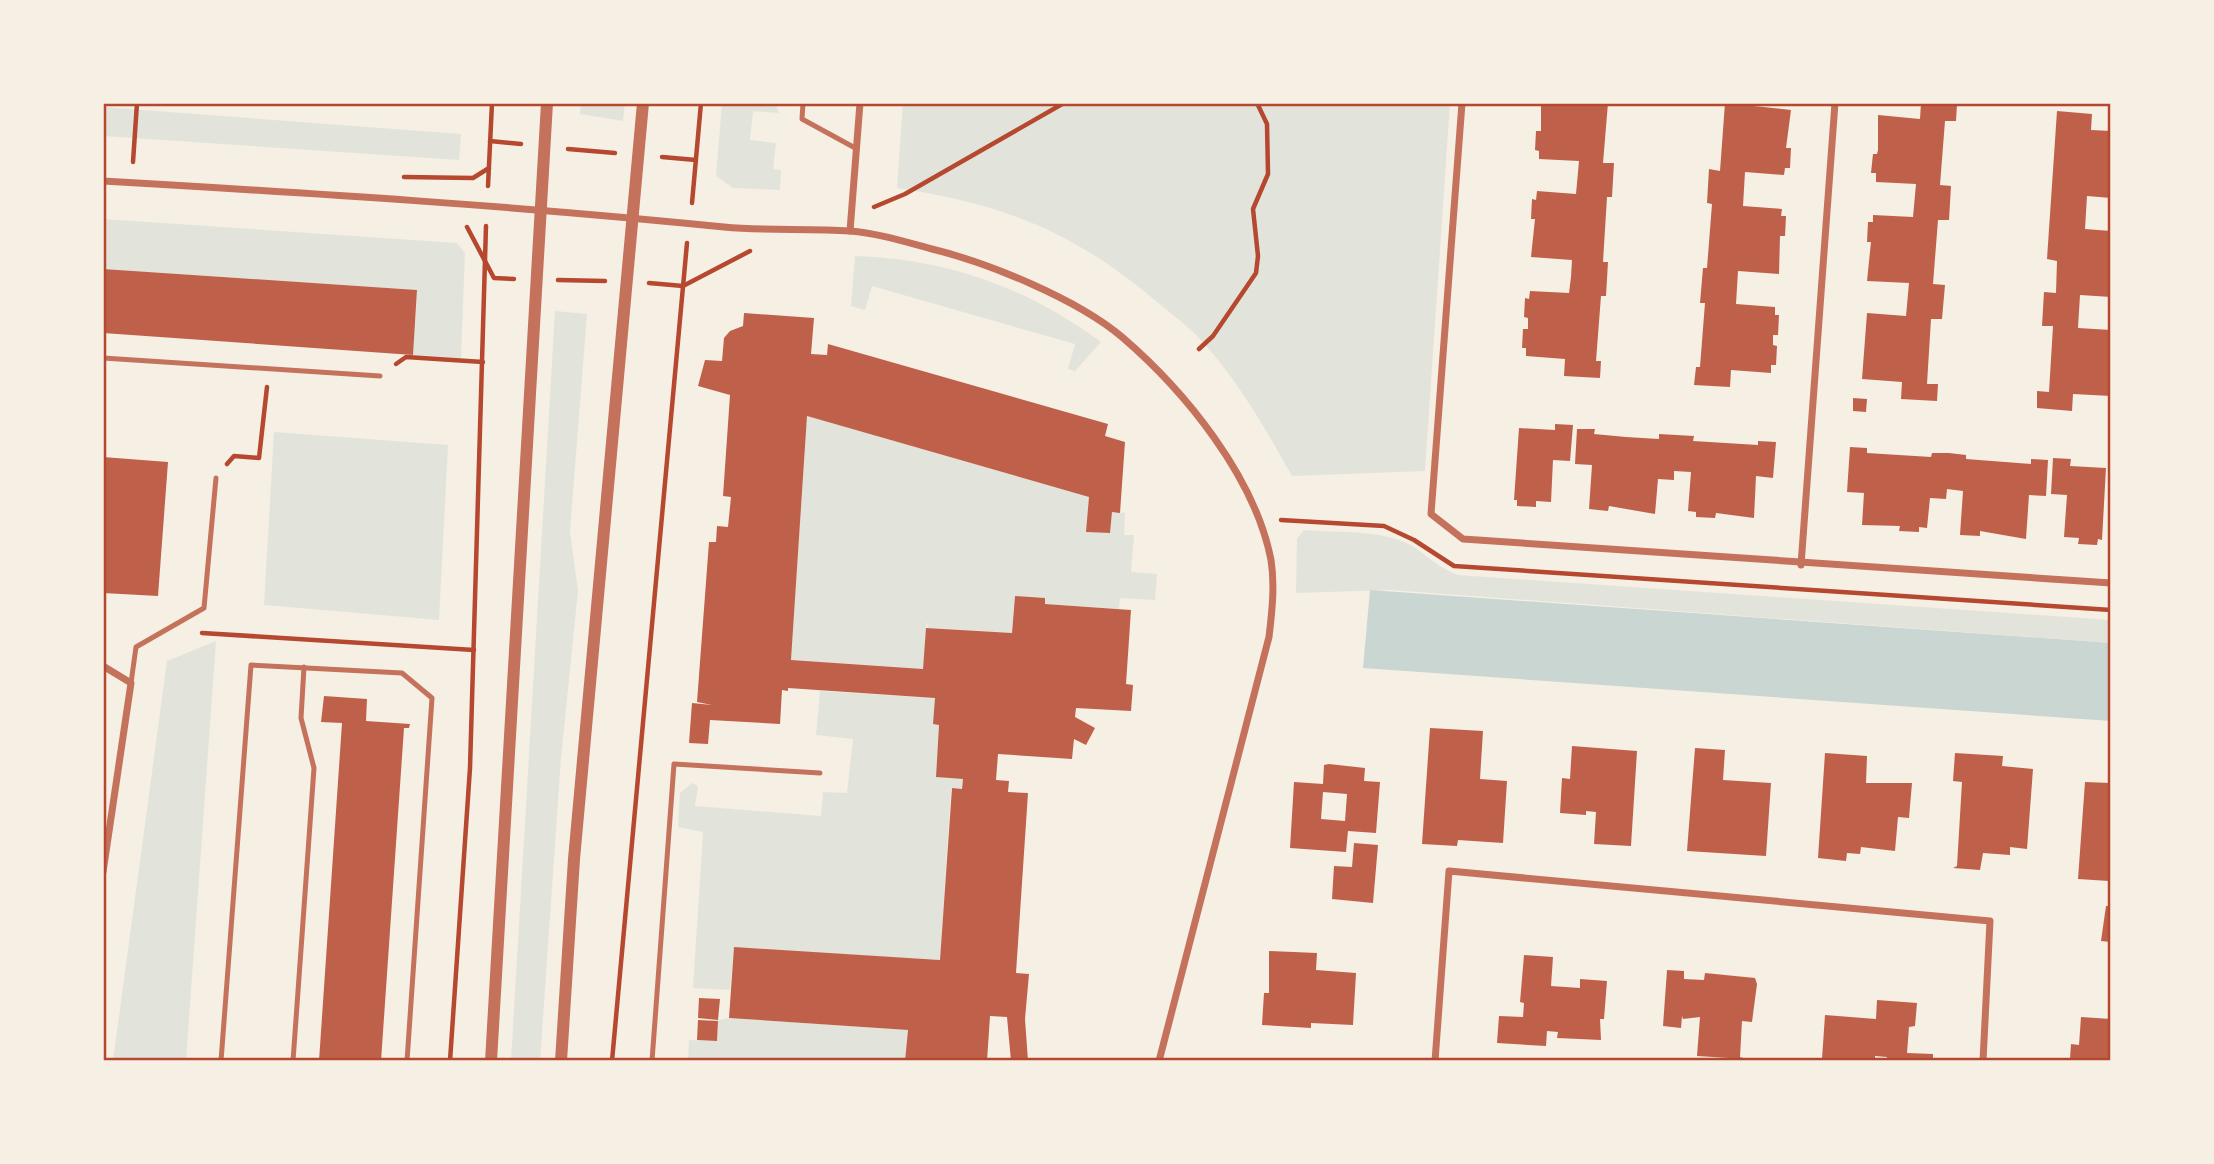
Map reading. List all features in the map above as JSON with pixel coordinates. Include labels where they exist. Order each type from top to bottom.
[{"type":"street","points":[[491,1061],[547,103]]},
{"type":"street","points":[[561,1061],[576,846],[643,103]]},
{"type":"street","points":[[850,231],[860,103]]},
{"type":"street","points":[[1462,103],[1431,514],[1463,539],[1801,565],[2111,583]]},
{"type":"street","points":[[1801,565],[1835,103]]},
{"type":"street","points":[[103,181],[486,204],[789,231],[850,231],[936,250],[1027,283],[1073,305],[1120,336],[1161,376],[1220,444],[1259,519],[1271,562],[1273,602],[1269,637],[1159,1061]]},
{"type":"street","points":[[103,666],[131,683],[103,872]]},
{"type":"street","points":[[1435,1061],[1449,871],[1990,921],[1983,1061]]},
{"type":"lane","points":[[803,103],[802,119],[858,149]]},
{"type":"lane","points":[[103,358],[380,376]]},
{"type":"lane","points":[[131,683],[136,647],[204,608],[216,478]]},
{"type":"lane","points":[[221,1061],[251,666],[402,673],[432,698],[407,1061]]},
{"type":"lane","points":[[293,1061],[314,768],[301,718],[304,667]]},
{"type":"lane","points":[[652,1061],[674,764],[820,773]]},
{"type":"path","points":[[131,182],[137,103]]},
{"type":"path","points":[[450,1061],[470,768],[484,362],[486,204],[492,103]]},
{"type":"path","points":[[612,1061],[701,103]]},
{"type":"path","points":[[851,216],[905,194],[1064,103]]},
{"type":"path","points":[[1199,349],[1213,336],[1256,274],[1258,256],[1253,209],[1268,174],[1267,124],[1257,103]]},
{"type":"path","points":[[490,141],[696,160]]},
{"type":"path","points":[[380,376],[406,357],[484,362]]},
{"type":"path","points":[[216,478],[234,456],[260,458],[270,369]]},
{"type":"path","points":[[165,630],[474,650]]},
{"type":"shaded area","points":[[581,103],[625,103],[623,121],[580,114]]},
{"type":"shaded area","points":[[722,103],[775,103],[779,113],[753,111],[750,140],[776,143],[773,169],[781,170],[780,190],[733,188],[716,176]]},
{"type":"shaded area","points":[[903,103],[1450,103],[1425,471],[1292,476],[1224,367],[1187,326],[1125,277],[1095,256],[1035,224],[971,203],[897,188]]},
{"type":"shaded area","points":[[103,107],[461,134],[459,160],[103,136]]},
{"type":"shaded area","points":[[103,219],[457,243],[465,253],[461,358],[413,355],[417,290],[103,269]]},
{"type":"shaded area","points":[[855,256],[922,263],[984,279],[1044,306],[1101,342],[1075,371],[1068,369],[1075,344],[872,286],[865,310],[851,306]]},
{"type":"shaded area","points":[[555,311],[587,314],[570,531],[578,591],[561,758],[540,1061],[511,1061]]},
{"type":"shaded area","points":[[807,416],[1089,497],[1087,532],[1110,533],[1112,512],[1125,513],[1124,535],[1134,535],[1131,572],[1157,574],[1155,600],[1120,598],[1119,609],[1045,604],[1045,598],[1015,596],[1012,633],[928,628],[927,621],[923,669],[791,660]]},
{"type":"shaded area","points":[[274,432],[448,445],[439,620],[264,605]]},
{"type":"shaded area","points":[[1304,530],[1387,537],[1412,546],[1458,575],[2111,620],[2111,643],[1390,590],[1296,593],[1297,539]]},
{"type":"shaded area","points":[[1370,590],[2111,643],[2111,721],[1363,668]]},
{"type":"shaded area","points":[[216,641],[186,1061],[113,1061],[167,661]]},
{"type":"shaded area","points":[[820,691],[935,698],[939,725],[936,777],[963,779],[962,789],[951,789],[940,960],[734,948],[730,990],[693,988],[703,832],[678,827],[680,793],[692,783],[698,786],[695,806],[821,816],[823,792],[847,793],[853,739],[816,735]]},
{"type":"shaded area","points":[[729,1018],[908,1030],[905,1061],[688,1061],[689,1040],[717,1041],[718,1020]]},
{"type":"building","points":[[1541,103],[1608,103],[1603,163],[1614,163],[1612,197],[1607,197],[1603,262],[1608,262],[1606,296],[1601,296],[1596,361],[1601,361],[1600,378],[1564,376],[1565,359],[1526,356],[1526,348],[1522,348],[1523,329],[1528,329],[1528,318],[1524,317],[1525,298],[1529,299],[1530,291],[1569,293],[1571,277],[1572,260],[1531,257],[1535,219],[1531,219],[1532,199],[1536,200],[1537,191],[1576,194],[1579,161],[1539,159],[1539,151],[1535,150],[1536,131],[1541,131]]},
{"type":"building","points":[[1725,103],[1791,110],[1786,148],[1791,148],[1790,168],[1785,168],[1784,175],[1745,172],[1743,206],[1782,209],[1781,216],[1786,216],[1785,236],[1780,236],[1779,274],[1738,271],[1736,304],[1775,307],[1775,315],[1779,315],[1778,335],[1773,335],[1773,345],[1777,346],[1776,365],[1771,365],[1771,373],[1731,370],[1730,387],[1694,385],[1696,367],[1700,367],[1705,303],[1700,303],[1703,268],[1707,268],[1712,204],[1707,203],[1709,169],[1720,171]]},
{"type":"building","points":[[1921,103],[1957,104],[1956,121],[1945,121],[1940,185],[1951,186],[1949,220],[1938,220],[1933,284],[1945,285],[1942,319],[1931,319],[1927,384],[1938,384],[1937,401],[1901,399],[1902,382],[1862,379],[1867,313],[1906,316],[1909,283],[1867,281],[1871,242],[1867,242],[1868,222],[1873,222],[1873,215],[1913,217],[1916,184],[1876,182],[1876,173],[1871,173],[1873,154],[1877,154],[1878,150],[1878,115],[1920,119]]},
{"type":"building","points":[[2057,111],[2092,114],[2091,130],[2111,131],[2111,198],[2087,196],[2085,229],[2111,231],[2111,297],[2080,295],[2078,328],[2111,330],[2111,396],[2073,394],[2072,411],[2037,408],[2037,391],[2049,392],[2053,326],[2042,326],[2044,292],[2056,293],[2057,261],[2047,259]]},
{"type":"building","points":[[103,269],[417,290],[413,355],[103,333]]},
{"type":"building","points":[[744,313],[814,318],[811,354],[827,355],[828,344],[1108,424],[1105,436],[1125,442],[1120,513],[1112,512],[1110,533],[1086,532],[1089,497],[807,416],[791,660],[923,669],[926,628],[1012,633],[1015,596],[1045,598],[1045,604],[1131,610],[1126,684],[1133,685],[1131,711],[1076,708],[1075,717],[1095,728],[1086,745],[1074,739],[1072,759],[998,754],[996,780],[1009,781],[1008,792],[1028,793],[1016,973],[1029,974],[1025,1019],[1028,1061],[1011,1061],[1007,1017],[990,1016],[987,1061],[905,1061],[908,1030],[729,1018],[734,947],[940,960],[952,788],[962,789],[963,779],[936,777],[939,725],[933,724],[935,698],[788,688],[788,691],[782,690],[780,724],[710,720],[708,744],[689,743],[692,703],[712,705],[697,702],[709,542],[716,542],[717,526],[728,527],[731,497],[723,496],[730,395],[698,386],[705,360],[722,361],[724,338],[730,331],[743,326]]},
{"type":"building","points":[[1853,398],[1867,399],[1866,412],[1853,411]]},
{"type":"building","points":[[1555,424],[1573,425],[1570,461],[1553,460],[1551,502],[1536,501],[1536,507],[1517,506],[1517,500],[1514,500],[1519,428],[1555,430]]},
{"type":"building","points":[[1577,429],[1595,429],[1594,434],[1626,437],[1659,439],[1659,434],[1694,436],[1693,441],[1758,445],[1758,441],[1776,442],[1773,478],[1756,476],[1754,518],[1716,513],[1715,518],[1696,517],[1696,512],[1688,511],[1691,472],[1674,471],[1674,480],[1658,479],[1655,514],[1609,506],[1608,511],[1589,509],[1592,465],[1575,464]]},
{"type":"building","points":[[1850,447],[1867,448],[1867,453],[1931,457],[1932,453],[1949,453],[1966,455],[1966,459],[2031,464],[2031,459],[2048,460],[2046,496],[2029,495],[2026,539],[1980,531],[1980,536],[1960,535],[1963,491],[1947,489],[1946,499],[1930,498],[1927,528],[1919,527],[1919,532],[1899,531],[1900,526],[1862,525],[1864,493],[1847,492]]},
{"type":"building","points":[[103,457],[168,462],[158,596],[103,593]]},
{"type":"building","points":[[2053,458],[2071,459],[2070,466],[2106,468],[2102,540],[2098,539],[2097,545],[2078,544],[2079,538],[2064,537],[2067,495],[2051,494]]},
{"type":"building","points":[[324,696],[367,699],[366,721],[410,724],[409,728],[404,728],[381,1061],[319,1061],[342,723],[321,722]]},
{"type":"building","points":[[1430,728],[1483,731],[1480,779],[1507,781],[1503,843],[1458,840],[1457,846],[1422,844]]},
{"type":"building","points":[[1572,746],[1637,751],[1631,846],[1594,844],[1596,812],[1586,811],[1586,815],[1560,813],[1562,778],[1570,779]]},
{"type":"building","points":[[1695,748],[1725,750],[1723,780],[1771,783],[1766,856],[1687,851]]},
{"type":"building","points":[[1825,753],[1867,756],[1866,783],[1912,783],[1909,818],[1898,817],[1895,851],[1861,847],[1860,854],[1847,853],[1846,861],[1818,858]]},
{"type":"building","points":[[1955,753],[2003,756],[2002,766],[2033,769],[2027,849],[2010,847],[2010,855],[1983,853],[1980,870],[1953,868],[1957,866],[1962,782],[1953,781]]},
{"type":"building","points":[[1324,765],[1365,768],[1364,781],[1380,782],[1376,833],[1348,831],[1346,852],[1290,848],[1294,782],[1323,784]],"holes":[[[1323,792],[1347,794],[1345,821],[1321,819]]]},
{"type":"building","points":[[2085,782],[2111,783],[2109,881],[2078,879]]},
{"type":"building","points":[[1354,843],[1378,845],[1373,903],[1332,899],[1334,866],[1352,867]]},
{"type":"building","points":[[2106,906],[2111,906],[2111,942],[2101,941]]},
{"type":"building","points":[[1269,951],[1317,953],[1316,970],[1356,973],[1353,1025],[1311,1023],[1311,1028],[1262,1025],[1264,993],[1269,993]]},
{"type":"building","points":[[1524,955],[1553,957],[1551,986],[1580,988],[1580,979],[1607,981],[1604,1019],[1600,1019],[1601,1040],[1557,1038],[1558,1032],[1547,1031],[1546,1046],[1497,1043],[1499,1016],[1523,1017],[1524,1003],[1520,1002]]},
{"type":"building","points":[[1667,970],[1684,971],[1684,979],[1704,980],[1705,973],[1755,978],[1757,984],[1752,1022],[1742,1021],[1740,1057],[1745,1059],[1697,1056],[1700,1017],[1683,1019],[1682,1016],[1681,1028],[1663,1026]]},
{"type":"building","points":[[699,998],[720,999],[718,1020],[698,1018]]},
{"type":"building","points":[[1877,1000],[1917,1003],[1915,1026],[1909,1027],[1907,1053],[1933,1054],[1933,1061],[1887,1061],[1887,1057],[1875,1056],[1875,1061],[1822,1059],[1825,1015],[1876,1019]]},
{"type":"building","points":[[2081,1017],[2111,1019],[2111,1061],[2070,1059],[2071,1044],[2079,1045]]},
{"type":"building","points":[[698,1020],[718,1021],[717,1041],[697,1040]]}]
